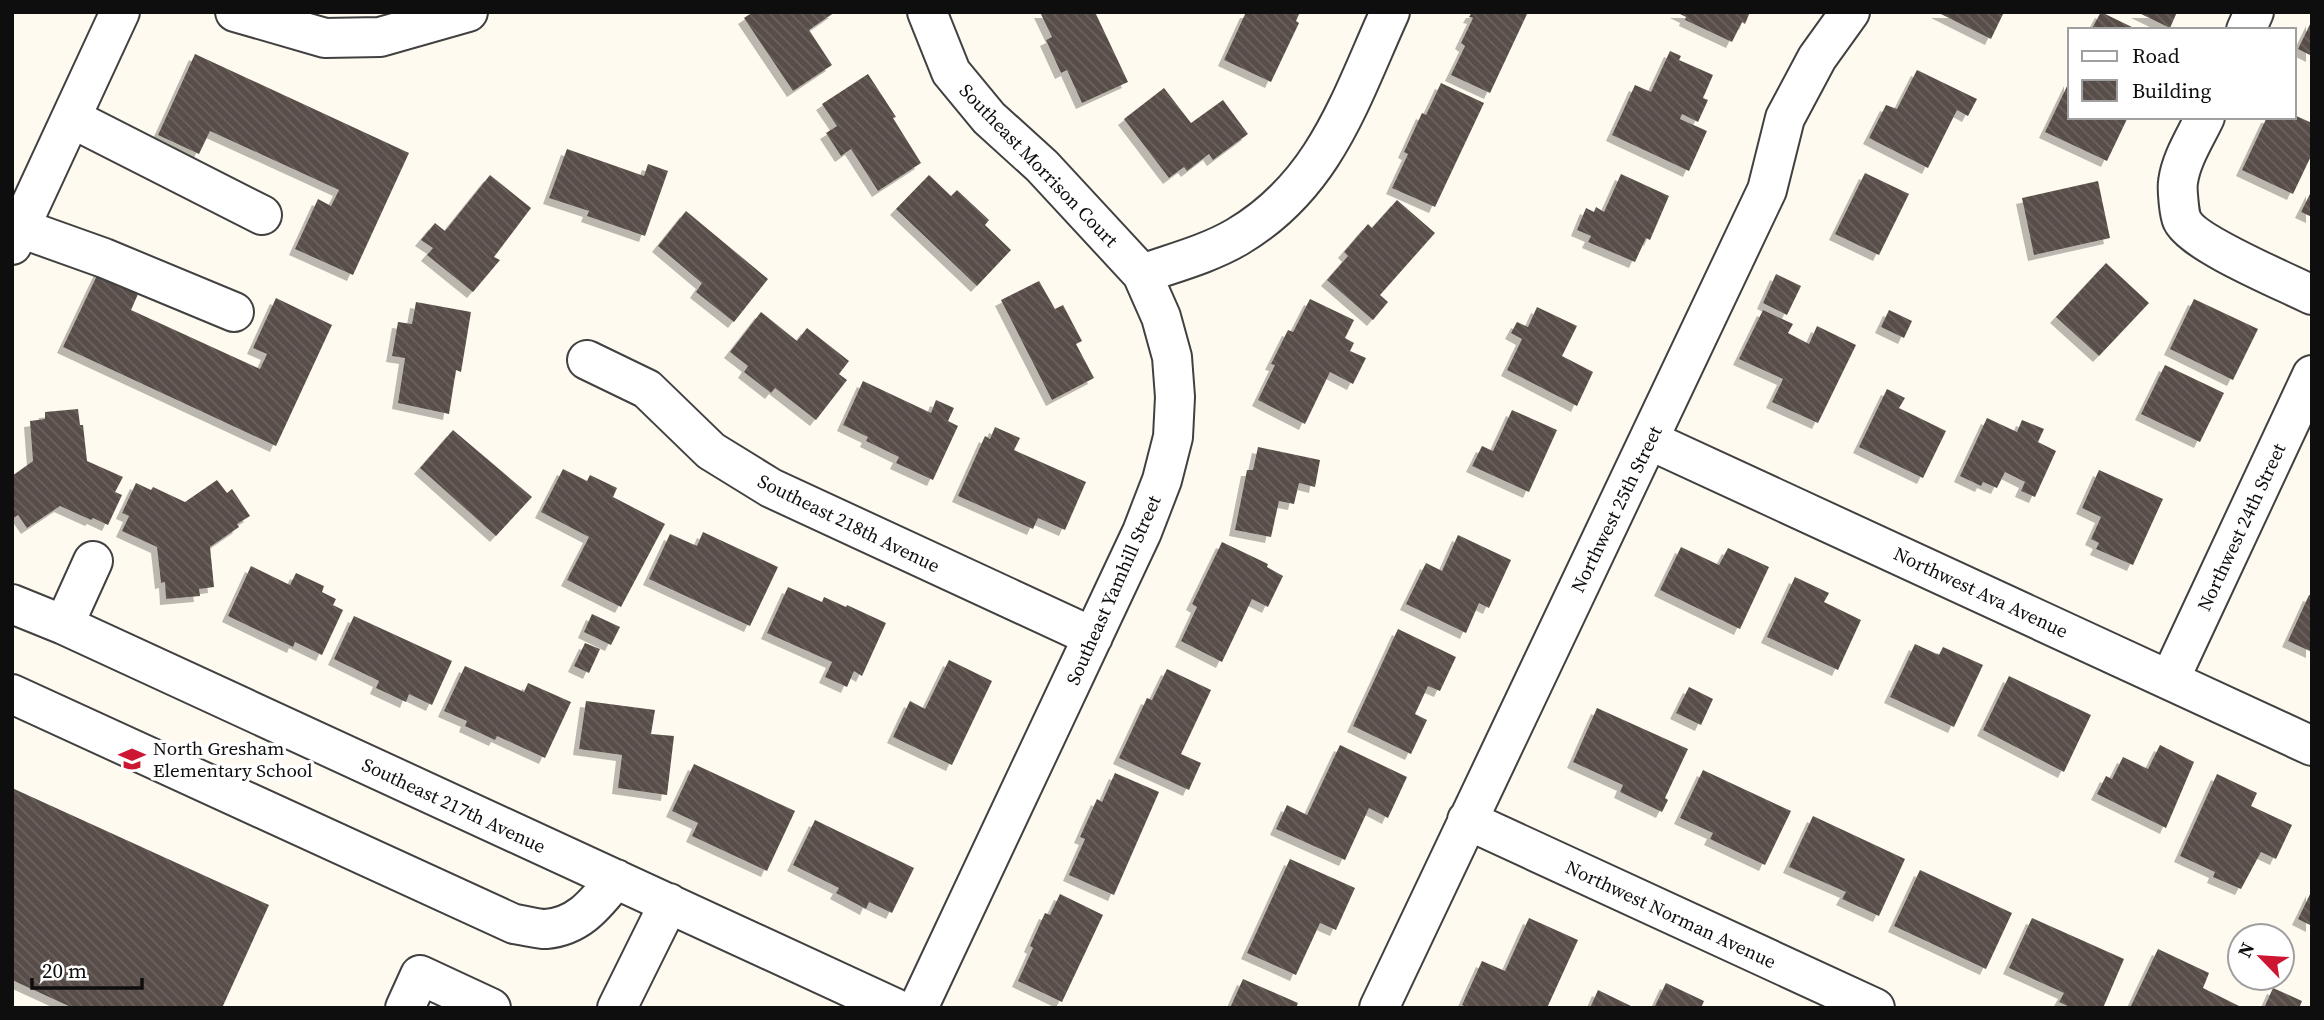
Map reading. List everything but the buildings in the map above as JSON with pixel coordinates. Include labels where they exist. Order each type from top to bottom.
[{"type":"street","points":[[120,12],[16,236],[104,258],[234,312]]},
{"type":"street","points":[[234,12],[325,38],[380,37],[468,12]]},
{"type":"street","name":"Southeast Morrison Court","points":[[927,12],[951,72],[966,91],[989,118],[1042,166],[1142,274]]},
{"type":"street","points":[[1142,274],[1193,257],[1235,238],[1273,213],[1305,181],[1330,143],[1391,12]]},
{"type":"street","name":"Northwest 25th Street","points":[[1379,1008],[1767,190],[1785,118],[1817,58],[1850,12]]},
{"type":"street","points":[[2247,28],[2254,12]]},
{"type":"street","points":[[71,118],[262,215]]},
{"type":"street","points":[[2204,119],[2185,160],[2178,184],[2182,220],[2202,239],[2232,257],[2312,295]]},
{"type":"street","name":"Southeast Yamhill Street","points":[[918,1008],[1142,533],[1162,480],[1173,437],[1175,397],[1172,357],[1161,317],[1142,274]]},
{"type":"street","name":"Southeast 218th Avenue","points":[[587,360],[647,389],[711,451],[771,488],[1093,638]]},
{"type":"street","name":"Northwest 24th Street","points":[[2170,679],[2312,375]]},
{"type":"street","name":"Northwest Ava Avenue","points":[[1649,440],[2312,746]]},
{"type":"street","points":[[64,625],[93,561]]},
{"type":"street","name":"Southeast 217th Avenue","points":[[12,604],[64,625],[895,1008]]},
{"type":"street","points":[[12,694],[514,924],[546,929],[569,922],[587,914],[616,879]]},
{"type":"street","name":"Northwest Norman Avenue","points":[[1467,820],[1875,1008]]},
{"type":"street","points":[[617,1008],[669,903]]},
{"type":"street","points":[[405,1008],[420,975],[491,1008]]},
{"type":"place","name":"North Gresham Elementary School","points":[[132,759]]}]
